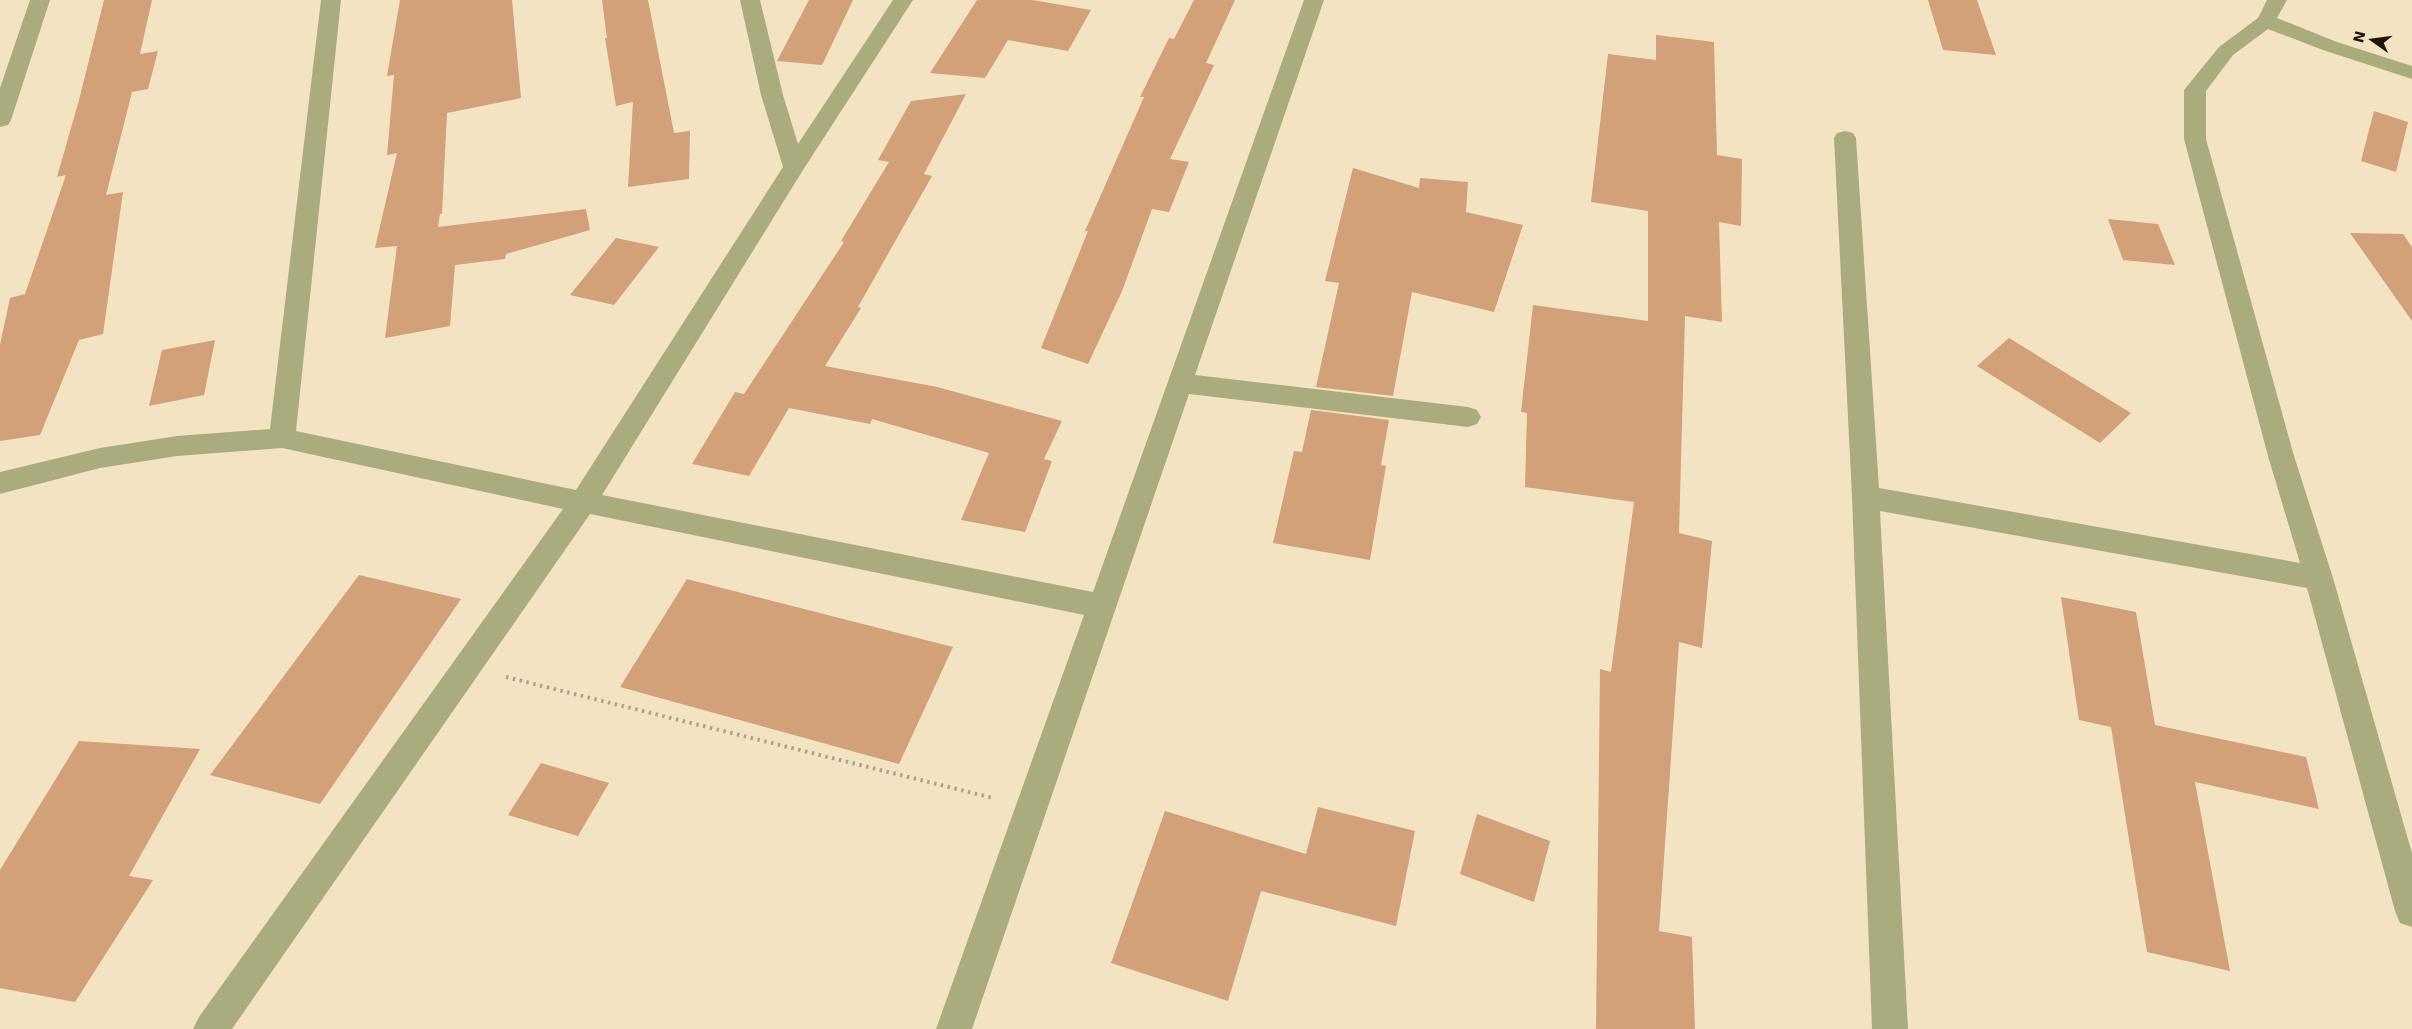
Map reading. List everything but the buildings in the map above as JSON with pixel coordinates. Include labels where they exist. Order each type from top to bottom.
[{"type":"street","points":[[0,120],[40,0]]},
{"type":"street","points":[[282,438],[331,0]]},
{"type":"street","points":[[750,0],[772,95],[794,167]]},
{"type":"street","points":[[211,1029],[583,502],[794,167],[903,0]]},
{"type":"street","points":[[954,1029],[1030,807],[1181,383],[1314,0]]},
{"type":"street","points":[[2412,73],[2330,46],[2271,11],[2226,51],[2196,90],[2195,139],[2280,456],[2319,578],[2412,911]]},
{"type":"street","points":[[1845,138],[1866,498],[1890,1029]]},
{"type":"street","points":[[1181,383],[1468,417]]},
{"type":"street","points":[[0,483],[100,458],[177,446],[282,438],[583,502],[1102,606]]},
{"type":"street","points":[[1866,498],[2319,578]]},
{"type":"path","points":[[468,667],[1030,807]]}]
